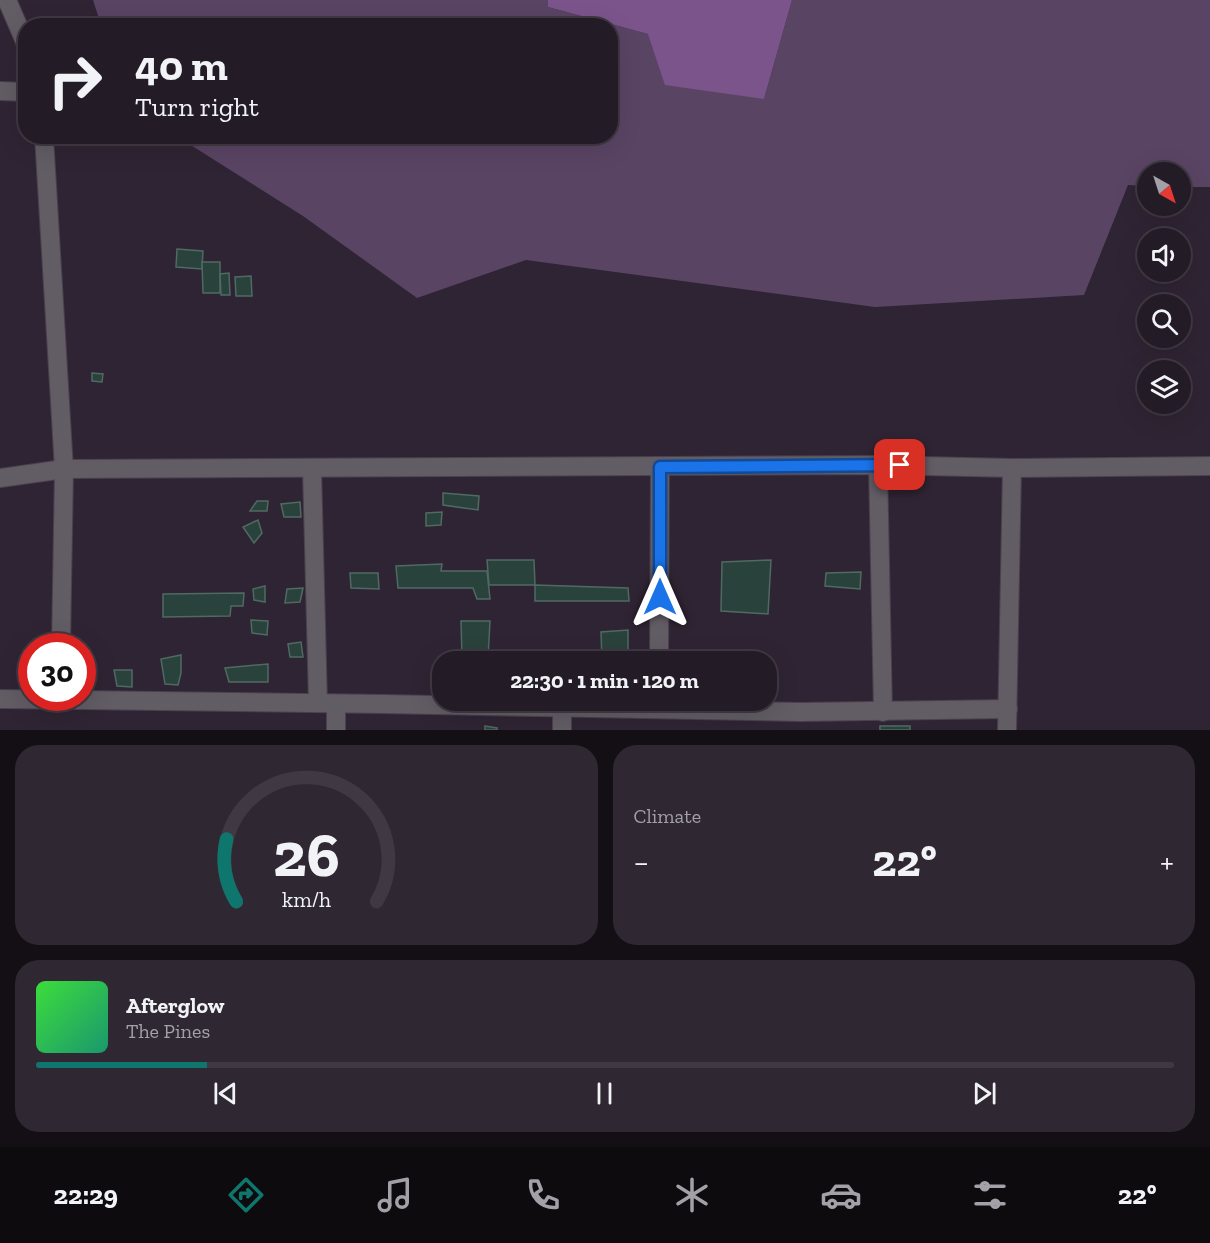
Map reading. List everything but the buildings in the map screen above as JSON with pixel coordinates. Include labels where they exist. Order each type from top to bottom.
[{"type":"street","points":[[7,0],[18,25]]},
{"type":"street","points":[[0,91],[18,92]]},
{"type":"street","points":[[44,144],[64,469],[61,633]]},
{"type":"street","points":[[0,478],[64,469],[878,465],[1012,468],[1210,466]]},
{"type":"street","points":[[878,465],[883,712]]},
{"type":"street","points":[[659,651],[660,467]]},
{"type":"street","points":[[1007,730],[1012,468]]},
{"type":"street","points":[[312,469],[327,703],[336,730]]},
{"type":"street","points":[[0,699],[18,699]]},
{"type":"street","points":[[96,700],[432,705]]},
{"type":"street","points":[[712,711],[801,721],[883,712],[1008,709]]},
{"type":"street","points":[[562,711],[562,730]]},
{"type":"shaded area","points":[[93,0],[548,0],[548,7],[589,18],[99,18]]},
{"type":"shaded area","points":[[548,0],[792,0],[764,99],[665,85],[648,34],[618,26],[618,18],[589,18],[548,7]]},
{"type":"shaded area","points":[[792,0],[1210,0],[1210,187],[1191,187],[1191,162],[1137,162],[1137,185],[1128,185],[1084,295],[875,307],[526,260],[417,298],[303,216],[189,144],[618,144],[618,26],[648,34],[764,99]]},
{"type":"route","points":[[660,597],[660,467],[900,465]]}]
